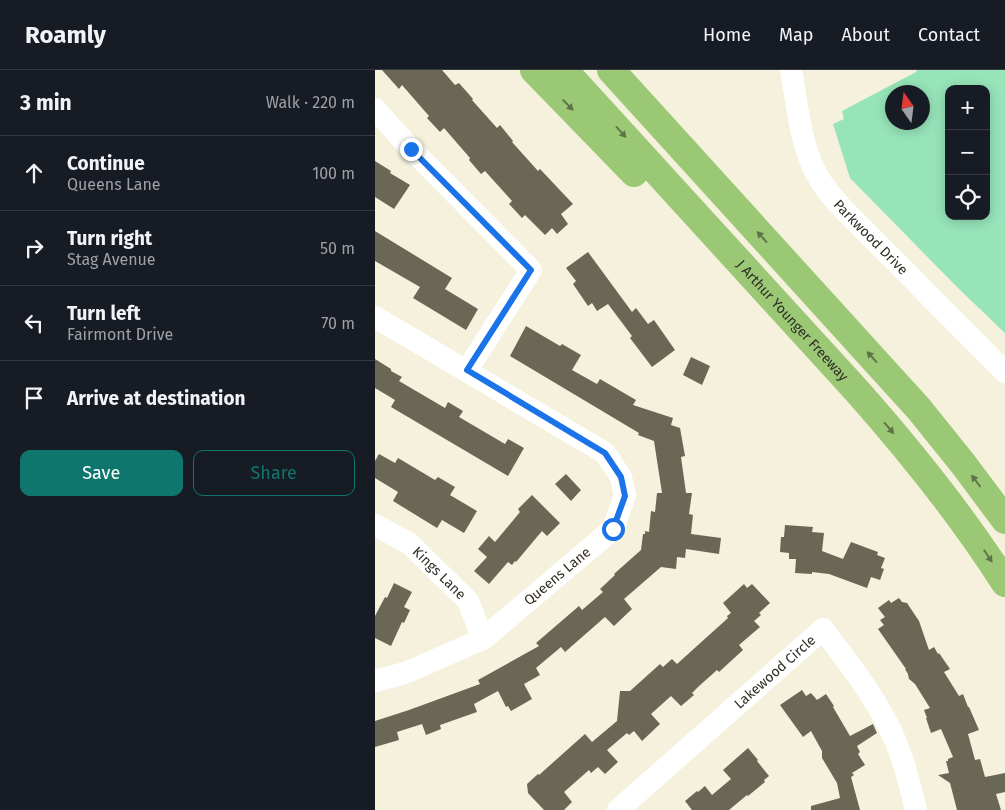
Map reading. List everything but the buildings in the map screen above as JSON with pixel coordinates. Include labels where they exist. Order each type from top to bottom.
[{"type":"highway","points":[[534,70],[666,207],[857,391]]},
{"type":"highway","name":"J Arthur Younger Freeway","points":[[564,70],[857,391],[903,444],[937,486],[1005,582]]},
{"type":"highway","points":[[611,70],[919,409],[1005,520]]},
{"type":"highway","points":[[623,70],[679,145]]},
{"type":"street","name":"Parkwood Drive","points":[[791,70],[804,142],[815,171],[823,184],[856,222],[1005,372]]},
{"type":"street","points":[[375,109],[411,149],[531,270],[467,370]]},
{"type":"street","name":"Queens Lane","points":[[375,317],[605,453],[621,477],[625,496],[613,529],[483,639],[405,674],[375,681]]},
{"type":"street","name":"Kings Lane","points":[[375,525],[410,544],[468,601],[483,639]]},
{"type":"street","name":"Lakewood Circle","points":[[618,810],[823,630],[857,675],[889,726],[903,762],[916,810]]},
{"type":"green space","points":[[917,70],[1005,70],[1005,333],[850,178],[833,124],[844,119],[842,111],[885,88],[885,130],[930,130],[930,85],[891,85]]},
{"type":"route","points":[[411,149],[531,270],[467,370],[605,453],[621,477],[625,496],[613,529]]}]
